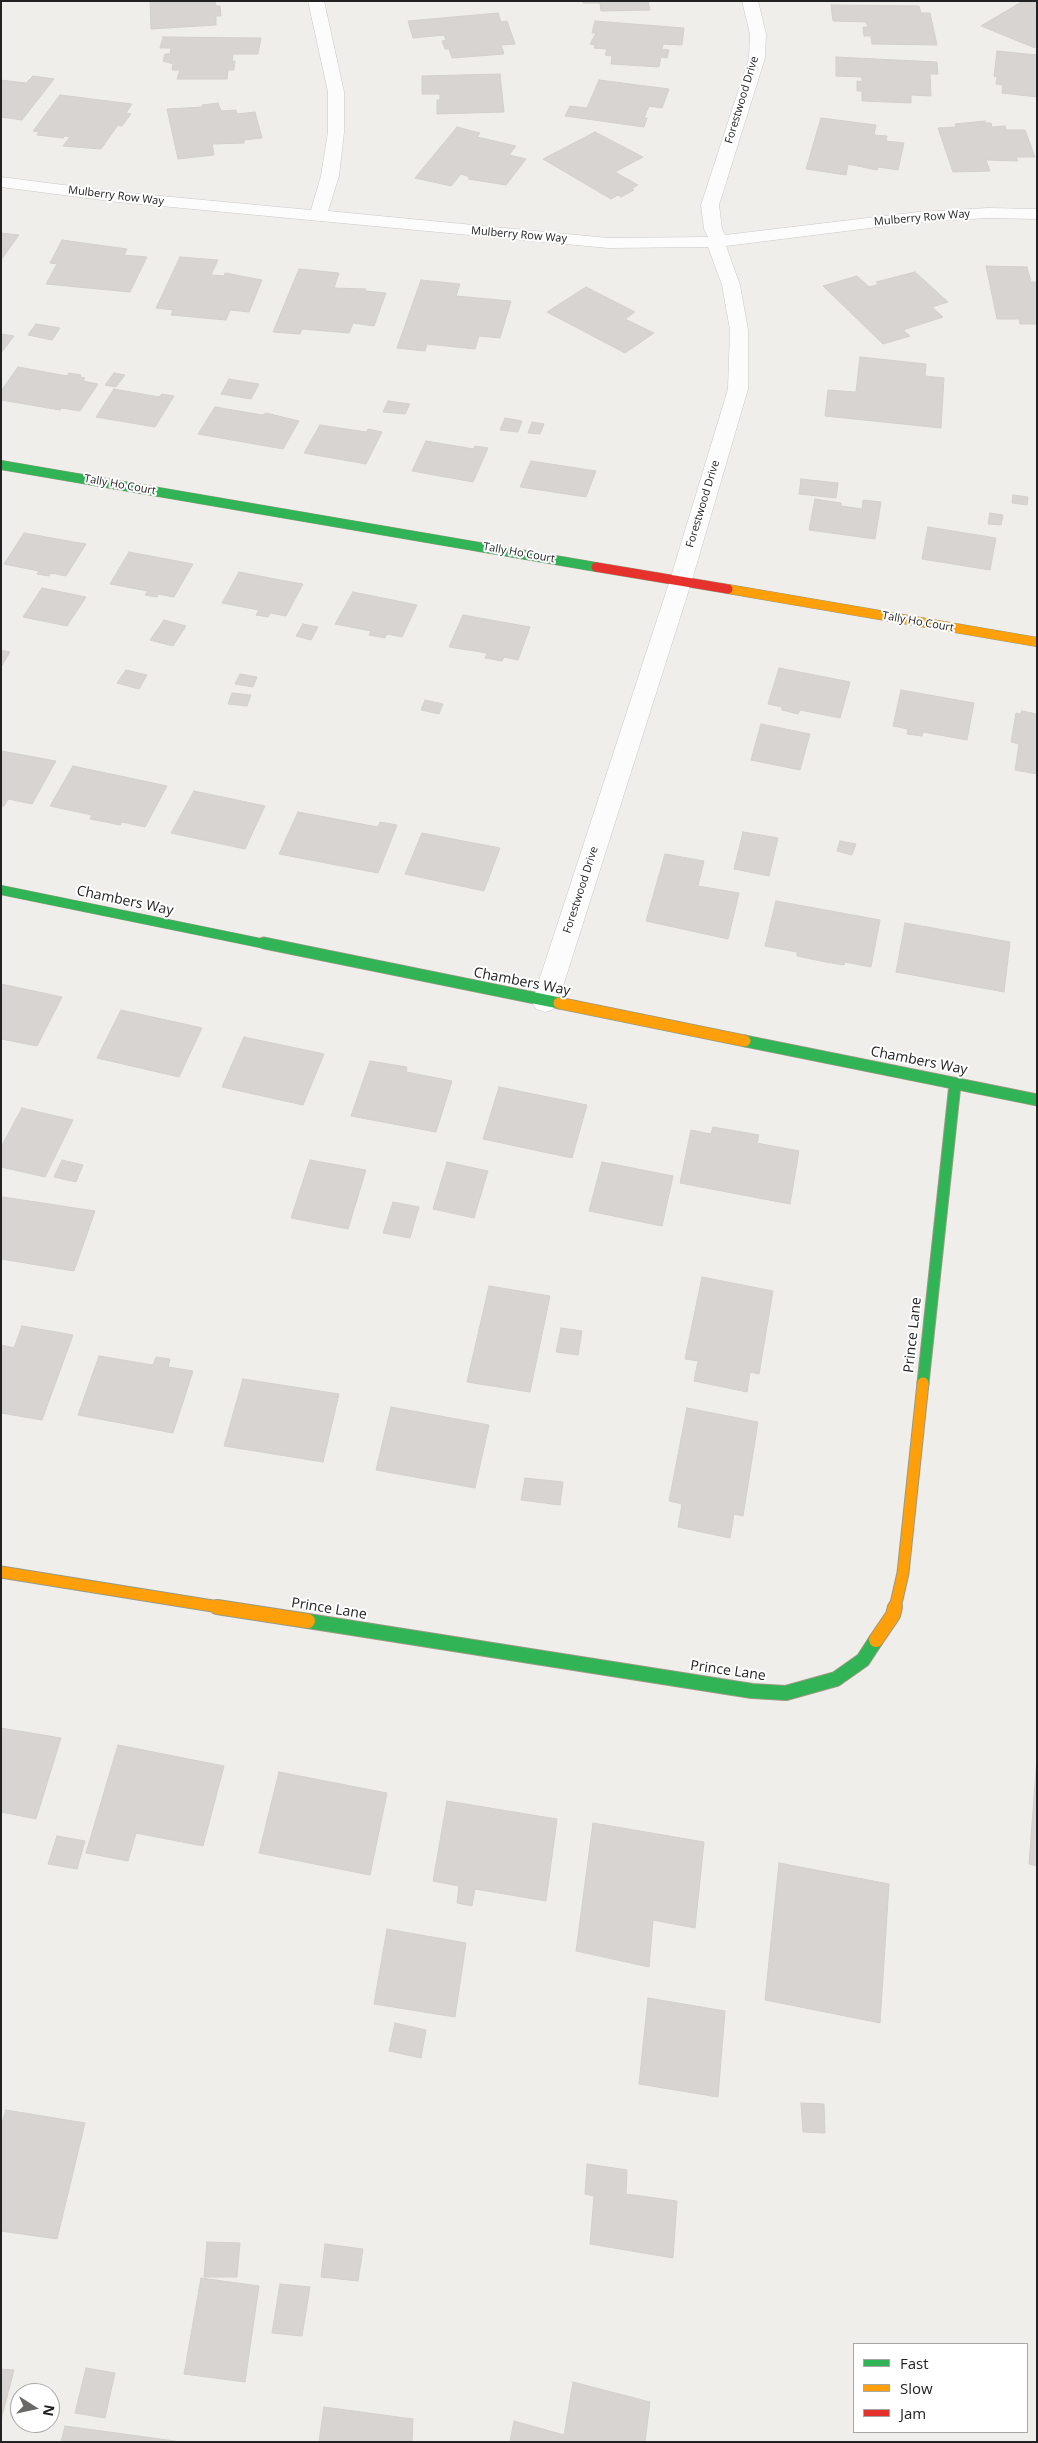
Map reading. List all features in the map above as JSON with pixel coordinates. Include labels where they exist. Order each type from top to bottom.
[{"type":"street","points":[[316,1],[336,92],[336,132],[330,176],[318,217]]},
{"type":"street","name":"Forestwood Drive","points":[[545,1002],[681,580],[738,389],[739,330],[731,285],[715,242],[717,237],[713,229],[710,205],[757,58],[758,34],[750,1]]},
{"type":"street","name":"Mulberry Row Way","points":[[1,182],[118,197],[608,243],[715,242],[918,217],[988,212],[1037,214]]},
{"type":"street","name":"Tally Ho Court","points":[[1,465],[1037,642]]},
{"type":"street","name":"Chambers Way","points":[[1,890],[545,1002],[1037,1100]]},
{"type":"street","name":"Prince Lane","points":[[1,1572],[752,1692],[786,1693],[836,1678],[863,1660],[893,1615],[903,1573],[955,1084]]},
{"type":"building","points":[[150,1],[215,1],[216,6],[220,6],[221,16],[216,16],[216,25],[151,29]]},
{"type":"building","points":[[583,1],[648,1],[650,10],[601,11],[600,3],[583,3]]},
{"type":"building","points":[[1023,1],[1037,1],[1035,48],[981,26]]},
{"type":"building","points":[[831,5],[919,6],[921,13],[930,13],[937,45],[872,44],[871,36],[864,36],[863,27],[868,27],[866,22],[833,21]]},
{"type":"building","points":[[498,13],[501,22],[507,21],[515,44],[501,45],[504,54],[452,58],[449,49],[445,49],[442,41],[446,40],[444,35],[413,38],[408,21]]},
{"type":"building","points":[[595,21],[684,28],[682,45],[663,44],[662,49],[669,50],[667,58],[661,57],[659,67],[611,64],[612,56],[605,55],[607,49],[594,48],[595,45],[590,44],[596,33],[592,33]]},
{"type":"building","points":[[163,37],[261,38],[258,54],[233,54],[232,61],[235,61],[234,70],[228,70],[227,79],[177,79],[180,70],[172,70],[173,64],[163,61],[165,54],[170,54],[171,48],[160,48]]},
{"type":"building","points":[[997,51],[1037,55],[1037,97],[1002,93],[1003,85],[996,84],[997,77],[994,76]]},
{"type":"building","points":[[836,57],[937,62],[938,74],[930,74],[931,96],[911,95],[911,103],[862,101],[862,91],[857,91],[857,81],[862,82],[862,77],[836,76]]},
{"type":"building","points":[[500,74],[504,112],[437,114],[437,100],[440,100],[440,94],[422,94],[422,76]]},
{"type":"building","points":[[33,76],[54,79],[22,120],[1,117],[1,80],[26,83]]},
{"type":"building","points":[[599,80],[669,89],[662,108],[649,106],[644,118],[647,118],[644,127],[565,116],[570,106],[587,108]]},
{"type":"building","points":[[60,95],[132,104],[126,113],[131,114],[122,126],[118,125],[101,149],[63,146],[70,137],[37,135],[39,132],[33,131]]},
{"type":"building","points":[[218,103],[221,111],[236,110],[237,114],[255,112],[262,138],[244,140],[244,143],[212,144],[214,155],[178,159],[167,109],[203,107],[202,105]]},
{"type":"building","points":[[821,118],[876,125],[874,135],[887,136],[886,141],[904,143],[898,170],[878,167],[877,170],[848,164],[846,175],[806,169]]},
{"type":"building","points":[[985,121],[985,123],[991,123],[992,127],[1005,126],[1006,130],[1025,130],[1035,157],[1016,157],[1018,161],[986,160],[990,171],[953,172],[938,128],[956,127],[955,124]]},
{"type":"building","points":[[457,127],[480,133],[477,137],[516,146],[509,155],[526,159],[506,185],[468,179],[470,177],[461,174],[451,186],[415,178]]},
{"type":"building","points":[[595,132],[643,157],[615,172],[638,185],[631,189],[634,190],[621,197],[618,195],[611,199],[543,159]]},
{"type":"building","points":[[1,233],[19,235],[1,260]]},
{"type":"building","points":[[62,240],[127,249],[124,255],[147,257],[130,292],[46,284],[57,264],[50,263]]},
{"type":"building","points":[[180,257],[218,260],[211,275],[224,276],[225,273],[262,280],[249,312],[230,310],[226,320],[171,315],[173,310],[156,308]]},
{"type":"building","points":[[986,266],[1027,267],[1031,282],[1037,282],[1037,324],[1020,324],[1019,319],[997,319]]},
{"type":"building","points":[[299,269],[339,273],[334,288],[366,289],[365,291],[386,293],[374,326],[353,323],[349,333],[302,329],[300,334],[273,332]]},
{"type":"building","points":[[915,272],[948,302],[932,307],[943,317],[903,330],[910,336],[883,344],[823,286],[857,276],[869,287],[879,284],[876,282]]},
{"type":"building","points":[[421,280],[460,284],[456,296],[511,301],[500,338],[479,336],[475,349],[427,344],[425,351],[397,348]]},
{"type":"building","points":[[586,287],[635,312],[625,319],[654,333],[625,353],[547,312]]},
{"type":"building","points":[[36,324],[60,328],[52,340],[28,335]]},
{"type":"building","points":[[1,334],[14,336],[1,353]]},
{"type":"building","points":[[860,357],[926,364],[925,376],[944,378],[941,428],[825,416],[828,390],[856,392]]},
{"type":"building","points":[[18,367],[67,376],[69,373],[81,375],[80,377],[85,378],[83,381],[98,384],[80,411],[62,408],[60,410],[1,400],[1,391]]},
{"type":"building","points":[[114,373],[125,375],[116,387],[105,385]]},
{"type":"building","points":[[229,379],[259,384],[251,399],[221,394]]},
{"type":"building","points":[[114,389],[159,397],[162,394],[174,396],[155,427],[96,417]]},
{"type":"building","points":[[388,401],[410,404],[405,414],[383,412]]},
{"type":"building","points":[[215,407],[262,415],[266,413],[299,421],[283,449],[198,434]]},
{"type":"building","points":[[505,418],[522,421],[518,432],[500,430]]},
{"type":"building","points":[[532,422],[544,424],[540,434],[528,433]]},
{"type":"building","points":[[320,425],[366,432],[368,429],[382,432],[366,464],[304,453]]},
{"type":"building","points":[[426,441],[474,449],[475,446],[488,448],[473,482],[412,471]]},
{"type":"building","points":[[531,461],[596,471],[586,497],[520,487]]},
{"type":"building","points":[[801,479],[838,483],[836,498],[799,494]]},
{"type":"building","points":[[1013,495],[1028,497],[1027,505],[1012,503]]},
{"type":"building","points":[[815,499],[862,509],[863,500],[881,502],[875,539],[809,530]]},
{"type":"building","points":[[990,513],[1003,515],[1001,525],[988,524]]},
{"type":"building","points":[[928,527],[996,538],[990,570],[922,559]]},
{"type":"building","points":[[24,533],[86,544],[66,576],[51,573],[49,576],[37,574],[39,571],[4,564]]},
{"type":"building","points":[[129,552],[193,564],[174,597],[158,594],[157,597],[145,595],[148,591],[110,584]]},
{"type":"building","points":[[239,572],[303,584],[286,616],[270,613],[268,617],[256,615],[259,610],[222,603]]},
{"type":"building","points":[[42,588],[86,597],[67,626],[23,617]]},
{"type":"building","points":[[353,592],[417,605],[402,637],[387,634],[385,638],[369,635],[371,631],[335,624]]},
{"type":"building","points":[[463,615],[530,627],[518,660],[504,657],[502,661],[485,658],[487,653],[449,647]]},
{"type":"building","points":[[164,620],[186,626],[173,646],[150,640]]},
{"type":"building","points":[[303,624],[318,627],[311,640],[296,636]]},
{"type":"building","points":[[1,650],[10,652],[1,667]]},
{"type":"building","points":[[779,668],[850,682],[840,718],[800,710],[798,714],[782,710],[782,707],[768,704]]},
{"type":"building","points":[[126,670],[147,675],[139,689],[117,683]]},
{"type":"building","points":[[240,674],[257,677],[253,687],[235,684]]},
{"type":"building","points":[[901,690],[974,703],[967,740],[923,732],[922,736],[907,734],[908,729],[893,726]]},
{"type":"building","points":[[232,693],[251,695],[247,706],[228,704]]},
{"type":"building","points":[[425,700],[443,704],[439,714],[421,710]]},
{"type":"building","points":[[1022,711],[1037,714],[1037,774],[1015,770],[1019,744],[1011,742],[1016,713],[1021,714]]},
{"type":"building","points":[[761,724],[810,734],[800,770],[751,760]]},
{"type":"building","points":[[1,751],[56,761],[32,804],[8,799],[4,806],[1,806]]},
{"type":"building","points":[[73,766],[167,786],[145,827],[122,822],[120,825],[90,819],[92,815],[50,806]]},
{"type":"building","points":[[194,791],[265,806],[245,849],[171,833]]},
{"type":"building","points":[[298,812],[378,827],[380,822],[397,825],[378,873],[279,854]]},
{"type":"building","points":[[743,832],[778,838],[769,876],[734,869]]},
{"type":"building","points":[[422,833],[500,848],[484,891],[405,874]]},
{"type":"building","points":[[840,841],[856,844],[852,855],[837,851]]},
{"type":"building","points":[[665,854],[704,861],[698,886],[739,893],[728,939],[646,921]]},
{"type":"building","points":[[776,901],[880,920],[871,967],[845,962],[844,965],[826,962],[797,956],[797,952],[765,946]]},
{"type":"building","points":[[905,923],[1010,942],[1004,992],[896,972]]},
{"type":"building","points":[[1,984],[62,997],[37,1046],[1,1039]]},
{"type":"building","points":[[121,1010],[202,1028],[179,1077],[97,1058]]},
{"type":"building","points":[[244,1037],[324,1054],[303,1105],[222,1087]]},
{"type":"building","points":[[370,1061],[407,1067],[406,1072],[452,1081],[436,1132],[351,1116]]},
{"type":"building","points":[[499,1087],[587,1105],[572,1158],[483,1139]]},
{"type":"building","points":[[22,1108],[73,1120],[45,1177],[1,1167],[1,1147]]},
{"type":"building","points":[[713,1127],[759,1135],[757,1143],[799,1151],[790,1204],[680,1183],[691,1130],[711,1134]]},
{"type":"building","points":[[62,1160],[83,1165],[76,1182],[54,1177]]},
{"type":"building","points":[[310,1160],[366,1170],[348,1229],[291,1218]]},
{"type":"building","points":[[447,1162],[488,1171],[474,1218],[433,1209]]},
{"type":"building","points":[[602,1162],[673,1176],[662,1226],[589,1211]]},
{"type":"building","points":[[3,1197],[95,1211],[74,1271],[1,1259],[1,1203]]},
{"type":"building","points":[[393,1202],[419,1207],[410,1238],[383,1233]]},
{"type":"building","points":[[702,1277],[773,1291],[759,1374],[750,1372],[747,1392],[694,1381],[698,1361],[685,1359]]},
{"type":"building","points":[[489,1286],[550,1296],[530,1392],[467,1382]]},
{"type":"building","points":[[22,1326],[73,1335],[42,1420],[1,1413],[1,1345],[14,1348]]},
{"type":"building","points":[[561,1328],[582,1331],[578,1355],[556,1352]]},
{"type":"building","points":[[99,1356],[153,1365],[156,1357],[170,1359],[168,1367],[193,1371],[173,1433],[78,1415]]},
{"type":"building","points":[[243,1379],[339,1394],[323,1462],[224,1446]]},
{"type":"building","points":[[391,1407],[489,1425],[475,1488],[376,1470]]},
{"type":"building","points":[[687,1408],[758,1422],[743,1516],[734,1514],[730,1538],[678,1527],[682,1504],[669,1501]]},
{"type":"building","points":[[525,1478],[563,1482],[560,1505],[521,1500]]},
{"type":"building","points":[[1,1728],[61,1738],[36,1819],[1,1812]]},
{"type":"building","points":[[118,1745],[224,1766],[203,1846],[136,1833],[128,1861],[86,1853]]},
{"type":"building","points":[[1037,1757],[1037,1866],[1029,1864]]},
{"type":"building","points":[[279,1772],[387,1793],[370,1875],[259,1853]]},
{"type":"building","points":[[447,1801],[557,1819],[546,1901],[475,1889],[472,1906],[457,1903],[459,1886],[433,1881]]},
{"type":"building","points":[[593,1823],[704,1842],[695,1928],[653,1920],[649,1967],[576,1951]]},
{"type":"building","points":[[57,1836],[85,1841],[77,1869],[48,1864]]},
{"type":"building","points":[[779,1863],[889,1884],[880,2023],[765,2000]]},
{"type":"building","points":[[387,1929],[466,1943],[455,2017],[374,2004]]},
{"type":"building","points":[[648,1998],[725,2011],[718,2097],[639,2084]]},
{"type":"building","points":[[395,2023],[426,2030],[421,2058],[389,2051]]},
{"type":"building","points":[[801,2103],[824,2104],[825,2133],[803,2132]]},
{"type":"building","points":[[6,2110],[85,2123],[57,2239],[1,2231],[1,2126]]},
{"type":"building","points":[[587,2164],[627,2170],[626,2194],[677,2201],[673,2258],[590,2244],[594,2196],[585,2194]]},
{"type":"building","points":[[207,2242],[240,2243],[237,2277],[204,2277]]},
{"type":"building","points":[[325,2244],[363,2249],[358,2281],[321,2277]]},
{"type":"building","points":[[201,2278],[259,2286],[245,2382],[184,2374]]},
{"type":"building","points":[[280,2284],[310,2287],[302,2336],[272,2333]]},
{"type":"building","points":[[86,2368],[115,2373],[105,2418],[75,2413]]},
{"type":"building","points":[[1,2369],[14,2370],[10,2383],[1,2420]]},
{"type":"building","points":[[573,2382],[650,2402],[645,2442],[510,2442],[514,2421],[564,2435]]},
{"type":"building","points":[[324,2407],[413,2419],[412,2442],[319,2442]]},
{"type":"building","points":[[65,2426],[182,2442],[61,2442]]},
{"type":"traffic: fast","points":[[1,465],[596,567]]},
{"type":"traffic: fast","points":[[1,890],[559,1003]]},
{"type":"traffic: fast","points":[[745,1041],[1037,1100]]},
{"type":"traffic: fast","points":[[923,1383],[955,1084]]},
{"type":"traffic: fast","points":[[308,1621],[752,1691],[786,1693],[836,1679],[863,1660],[876,1640]]},
{"type":"traffic: slow","points":[[728,589],[1037,642]]},
{"type":"traffic: slow","points":[[559,1003],[745,1041]]},
{"type":"traffic: slow","points":[[876,1640],[893,1615],[903,1573],[923,1383]]},
{"type":"traffic: slow","points":[[1,1572],[308,1621]]},
{"type":"traffic: jam","points":[[596,567],[728,589]]}]
